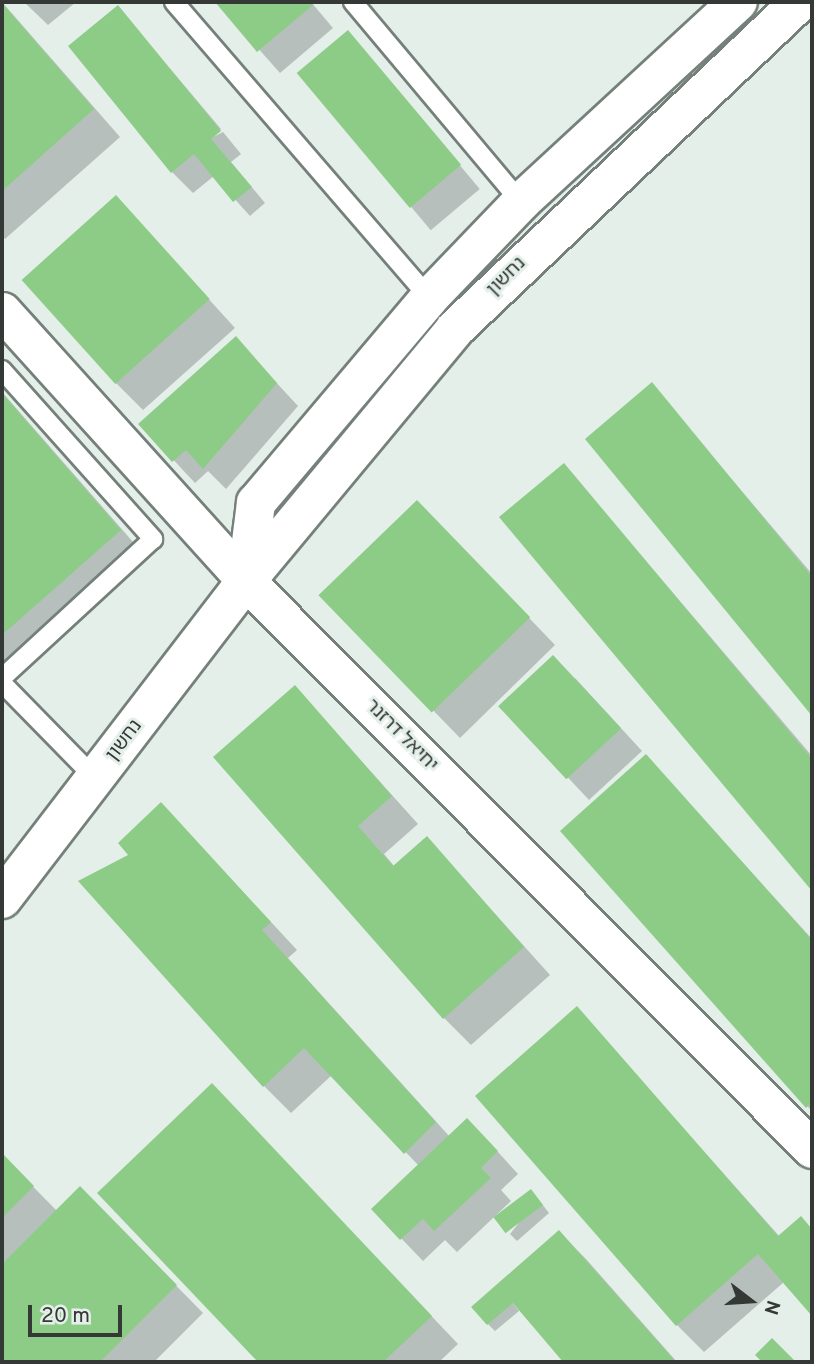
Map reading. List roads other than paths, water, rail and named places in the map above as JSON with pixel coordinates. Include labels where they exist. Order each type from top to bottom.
[{"type":"street","name":"נחשון","points":[[246,581],[256,503],[429,298],[521,202],[738,2]]},
{"type":"street","name":"נחשון","points":[[2,899],[246,581],[455,329],[799,2]]},
{"type":"street","name":"יחיאל דרזנר","points":[[2,311],[246,581],[812,1149]]},
{"type":"lane","points":[[174,2],[455,329]]},
{"type":"lane","points":[[353,2],[521,202]]},
{"type":"lane","points":[[2,370],[153,539],[2,680],[96,779]]}]
